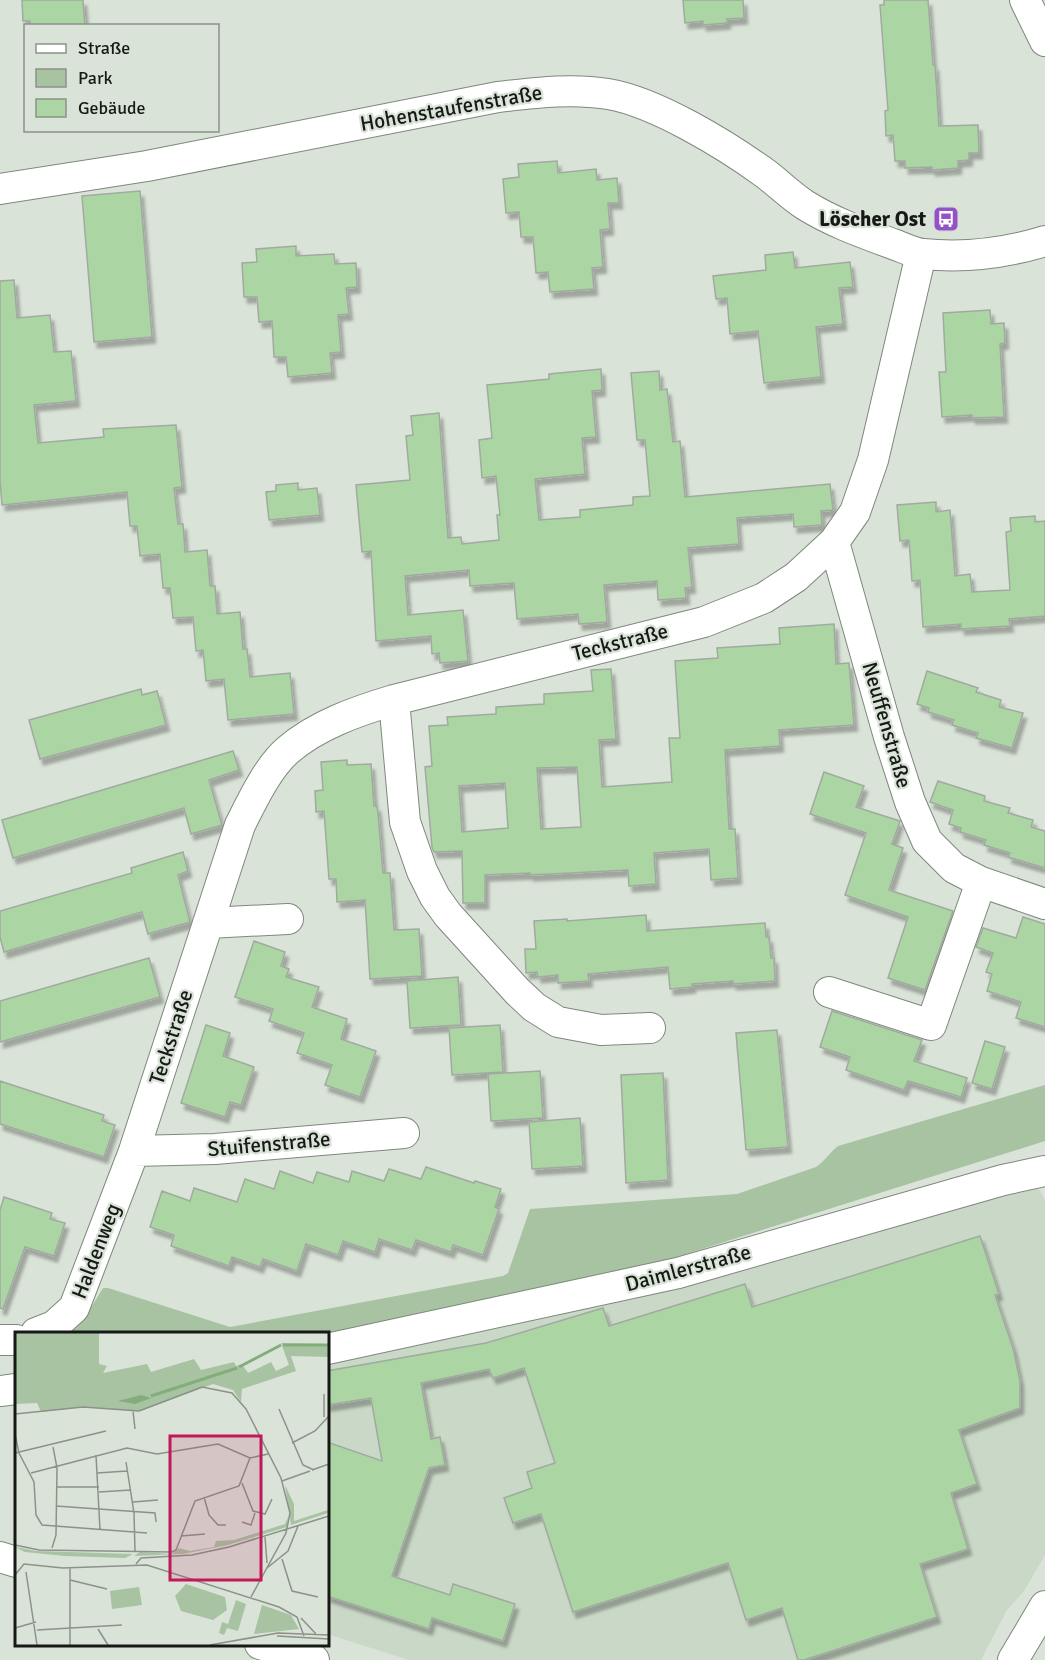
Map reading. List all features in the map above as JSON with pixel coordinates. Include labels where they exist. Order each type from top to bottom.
[{"type":"street","points":[[1025,0],[1045,41]]},
{"type":"street","name":"Hohenstaufenstraße","points":[[0,189],[147,166],[498,97],[549,91],[597,93],[638,103],[704,134],[764,173],[805,205],[855,230],[921,254],[1006,251],[1045,241]]},
{"type":"street","name":"Teckstraße","points":[[134,1151],[240,825],[254,799],[287,751],[306,737],[360,710],[705,622],[747,607],[796,577],[834,542],[855,512],[873,459],[921,254]]},
{"type":"street","name":"Neuffenstraße","points":[[834,542],[909,802],[927,841],[954,868],[981,882],[1045,904]]},
{"type":"street","points":[[394,700],[405,822],[422,871],[435,897],[448,915],[517,991],[558,1022],[601,1030],[650,1028]]},
{"type":"street","points":[[829,992],[931,1025],[981,882]]},
{"type":"street","points":[[208,923],[288,919]]},
{"type":"street","name":"Stuifenstraße","points":[[134,1151],[215,1149],[404,1133]]},
{"type":"street","name":"Haldenweg","points":[[39,1332],[54,1326],[74,1308],[134,1151]]},
{"type":"street","name":"Daimlerstraße","points":[[328,1349],[678,1273],[1003,1180],[1045,1171]]},
{"type":"street","points":[[0,1390],[15,1389]]},
{"type":"street","points":[[0,1557],[15,1562]]},
{"type":"street","points":[[1013,1660],[1045,1606]]},
{"type":"street","points":[[263,1645],[314,1660]]},
{"type":"shaded area","points":[[1023,1186],[1040,1190],[1045,1200],[1045,1555],[1024,1591],[1007,1610],[981,1660],[409,1660],[328,1634],[328,1358]]},
{"type":"green space","points":[[1045,1085],[1045,1141],[667,1260],[328,1336],[328,1332],[66,1332],[75,1326],[92,1306],[103,1288],[230,1327],[503,1276],[508,1273],[530,1209],[737,1194],[816,1167],[838,1146]]},
{"type":"building","points":[[22,0],[83,0],[85,24],[30,24],[30,21],[23,21]]},
{"type":"building","points":[[683,0],[743,0],[744,18],[727,19],[727,23],[703,25],[703,21],[685,23]]},
{"type":"building","points":[[884,0],[928,0],[939,126],[978,125],[979,153],[969,153],[969,160],[958,161],[958,168],[932,170],[932,167],[905,168],[905,161],[895,161],[893,135],[886,136],[885,111],[888,110],[880,5],[884,5]]},
{"type":"building","points":[[557,161],[558,173],[596,169],[597,180],[617,178],[619,203],[608,203],[610,229],[600,230],[603,267],[592,268],[594,289],[550,292],[548,272],[536,273],[533,237],[521,237],[519,212],[506,213],[503,179],[519,177],[518,164]]},
{"type":"building","points":[[140,191],[152,337],[94,342],[82,196]]},
{"type":"building","points":[[296,246],[296,256],[334,254],[335,264],[356,263],[357,287],[346,288],[349,314],[338,315],[341,352],[330,353],[332,373],[288,377],[286,357],[274,357],[272,321],[259,322],[257,297],[244,297],[242,263],[257,262],[256,249]]},
{"type":"building","points":[[793,252],[795,268],[850,262],[853,287],[839,288],[843,324],[816,327],[821,377],[764,383],[758,331],[730,334],[727,298],[716,299],[713,276],[766,270],[765,255]]},
{"type":"building","points":[[14,280],[17,318],[50,315],[54,352],[71,351],[76,401],[34,405],[38,443],[104,437],[103,429],[176,425],[182,487],[174,488],[178,524],[183,524],[185,552],[207,550],[210,586],[215,586],[217,614],[240,612],[243,649],[247,649],[250,677],[290,673],[294,714],[228,720],[224,679],[206,681],[203,650],[196,651],[193,617],[173,618],[170,588],[163,588],[160,554],[140,556],[137,526],[130,526],[127,492],[2,505],[0,281]]},
{"type":"building","points":[[990,310],[991,324],[1004,323],[1005,343],[1000,344],[1004,417],[972,418],[972,415],[942,417],[939,372],[946,372],[943,313]]},
{"type":"building","points":[[601,369],[602,390],[592,391],[596,437],[582,438],[585,474],[535,479],[539,520],[580,517],[580,510],[633,505],[633,497],[650,496],[645,440],[637,440],[631,373],[659,371],[660,390],[667,389],[673,442],[680,441],[685,497],[830,484],[833,510],[821,511],[822,525],[794,527],[793,514],[737,518],[739,544],[688,548],[692,587],[685,588],[686,598],[658,600],[657,581],[604,585],[607,622],[579,624],[578,614],[517,619],[514,583],[470,586],[469,570],[405,576],[408,615],[463,610],[468,661],[440,663],[439,653],[432,654],[431,636],[376,641],[371,551],[362,552],[356,485],[410,480],[406,436],[413,435],[411,416],[439,413],[448,538],[461,537],[462,544],[499,540],[497,515],[500,515],[496,476],[482,478],[479,440],[492,438],[487,385],[549,379],[549,374]]},
{"type":"building","points":[[298,483],[298,490],[317,488],[320,515],[269,520],[266,492],[276,491],[276,485]]},
{"type":"building","points":[[936,502],[936,512],[950,510],[955,576],[970,574],[972,592],[1010,590],[1006,532],[1011,531],[1010,518],[1035,516],[1035,522],[1045,521],[1045,616],[1009,619],[1010,626],[961,629],[961,624],[923,627],[920,580],[912,581],[909,540],[900,541],[897,505]]},
{"type":"building","points":[[834,624],[836,664],[849,663],[854,725],[779,730],[780,746],[725,750],[729,829],[735,829],[738,878],[711,880],[709,849],[654,853],[656,884],[629,886],[628,870],[485,875],[485,903],[463,903],[462,851],[434,852],[432,847],[425,767],[432,766],[429,726],[448,725],[447,717],[496,714],[496,707],[544,704],[544,694],[593,691],[591,670],[611,669],[616,739],[599,740],[602,787],[672,782],[669,738],[680,738],[675,661],[718,658],[717,648],[780,644],[779,628]],"holes":[[[577,767],[581,827],[541,829],[537,768]],[[505,783],[508,828],[462,832],[459,786]]]},
{"type":"building","points":[[927,671],[978,688],[976,692],[1001,700],[999,707],[1023,713],[1012,748],[976,738],[978,733],[952,725],[954,720],[928,712],[929,708],[917,704]]},
{"type":"building","points":[[141,689],[142,695],[157,691],[166,725],[40,759],[29,720]]},
{"type":"building","points":[[233,751],[239,770],[209,780],[222,825],[191,834],[184,808],[13,858],[2,820]]},
{"type":"building","points":[[347,760],[347,765],[371,764],[383,873],[390,873],[394,930],[419,929],[422,976],[370,979],[365,900],[337,902],[336,879],[329,879],[324,811],[316,812],[315,791],[323,790],[321,762]]},
{"type":"building","points":[[824,772],[864,786],[856,807],[900,821],[892,844],[903,848],[889,890],[953,911],[925,990],[888,978],[908,917],[845,895],[866,833],[810,814]]},
{"type":"building","points":[[938,781],[985,796],[984,801],[1010,808],[1008,813],[1033,820],[1031,827],[1045,831],[1045,868],[1008,857],[1010,853],[984,845],[986,840],[960,832],[961,828],[949,824],[953,810],[930,802]]},
{"type":"building","points":[[183,852],[188,871],[178,875],[190,922],[148,934],[142,912],[4,952],[0,937],[0,911],[132,873],[131,868]]},
{"type":"building","points":[[646,915],[647,931],[765,923],[771,958],[774,958],[775,981],[692,984],[692,987],[670,989],[668,967],[588,974],[589,981],[558,983],[558,975],[538,977],[537,972],[526,973],[525,949],[536,949],[534,921]]},
{"type":"building","points":[[1023,917],[1045,924],[1045,1027],[1016,1018],[1021,1002],[987,991],[992,974],[986,972],[993,953],[976,947],[983,928],[1016,938]]},
{"type":"building","points":[[254,941],[285,952],[281,966],[289,969],[286,977],[319,987],[312,1007],[347,1019],[341,1039],[376,1051],[360,1097],[325,1085],[332,1065],[297,1053],[304,1033],[269,1021],[273,1009],[235,997]]},
{"type":"building","points":[[149,958],[160,997],[0,1042],[0,1001]]},
{"type":"building","points":[[458,977],[461,1025],[410,1028],[407,981]]},
{"type":"building","points":[[832,1011],[922,1040],[914,1061],[967,1078],[961,1097],[908,1081],[904,1090],[846,1070],[850,1057],[820,1047]]},
{"type":"building","points":[[206,1025],[230,1033],[223,1056],[254,1067],[241,1105],[230,1102],[225,1117],[181,1103]]},
{"type":"building","points":[[500,1025],[503,1072],[452,1075],[449,1028]]},
{"type":"building","points":[[777,1030],[788,1147],[746,1150],[736,1033]]},
{"type":"building","points":[[985,1041],[1005,1047],[992,1089],[972,1083]]},
{"type":"building","points":[[540,1071],[543,1118],[491,1121],[488,1074]]},
{"type":"building","points":[[663,1073],[668,1180],[626,1183],[621,1075]]},
{"type":"building","points":[[0,1081],[104,1115],[102,1121],[115,1125],[104,1157],[0,1124]]},
{"type":"building","points":[[580,1118],[583,1166],[532,1169],[529,1122]]},
{"type":"building","points":[[426,1167],[474,1183],[475,1181],[501,1189],[495,1207],[499,1209],[483,1255],[453,1245],[451,1252],[416,1240],[412,1250],[379,1239],[375,1252],[343,1241],[338,1255],[306,1244],[297,1271],[263,1259],[260,1267],[232,1257],[229,1266],[171,1246],[174,1235],[150,1227],[162,1191],[190,1201],[194,1188],[237,1202],[245,1179],[274,1189],[280,1171],[313,1183],[317,1172],[349,1182],[352,1171],[384,1181],[389,1169],[421,1179]]},
{"type":"building","points":[[4,1197],[52,1213],[50,1219],[65,1223],[54,1256],[25,1247],[3,1309],[0,1308],[0,1210]]},
{"type":"building","points":[[980,1236],[999,1294],[995,1295],[1013,1348],[1020,1381],[1020,1408],[959,1430],[977,1484],[951,1493],[968,1549],[920,1564],[937,1617],[798,1660],[782,1608],[746,1620],[728,1563],[573,1612],[541,1514],[513,1523],[504,1498],[532,1488],[527,1472],[555,1463],[524,1368],[493,1378],[489,1369],[421,1383],[431,1439],[440,1437],[445,1465],[429,1468],[392,1576],[450,1595],[453,1584],[515,1604],[503,1641],[432,1618],[429,1629],[328,1596],[328,1442],[382,1461],[371,1398],[328,1405],[328,1371],[486,1343],[603,1308],[609,1326],[745,1284],[752,1307]]},
{"type":"place","name":"Löscher Ost","points":[[946,219]]}]
